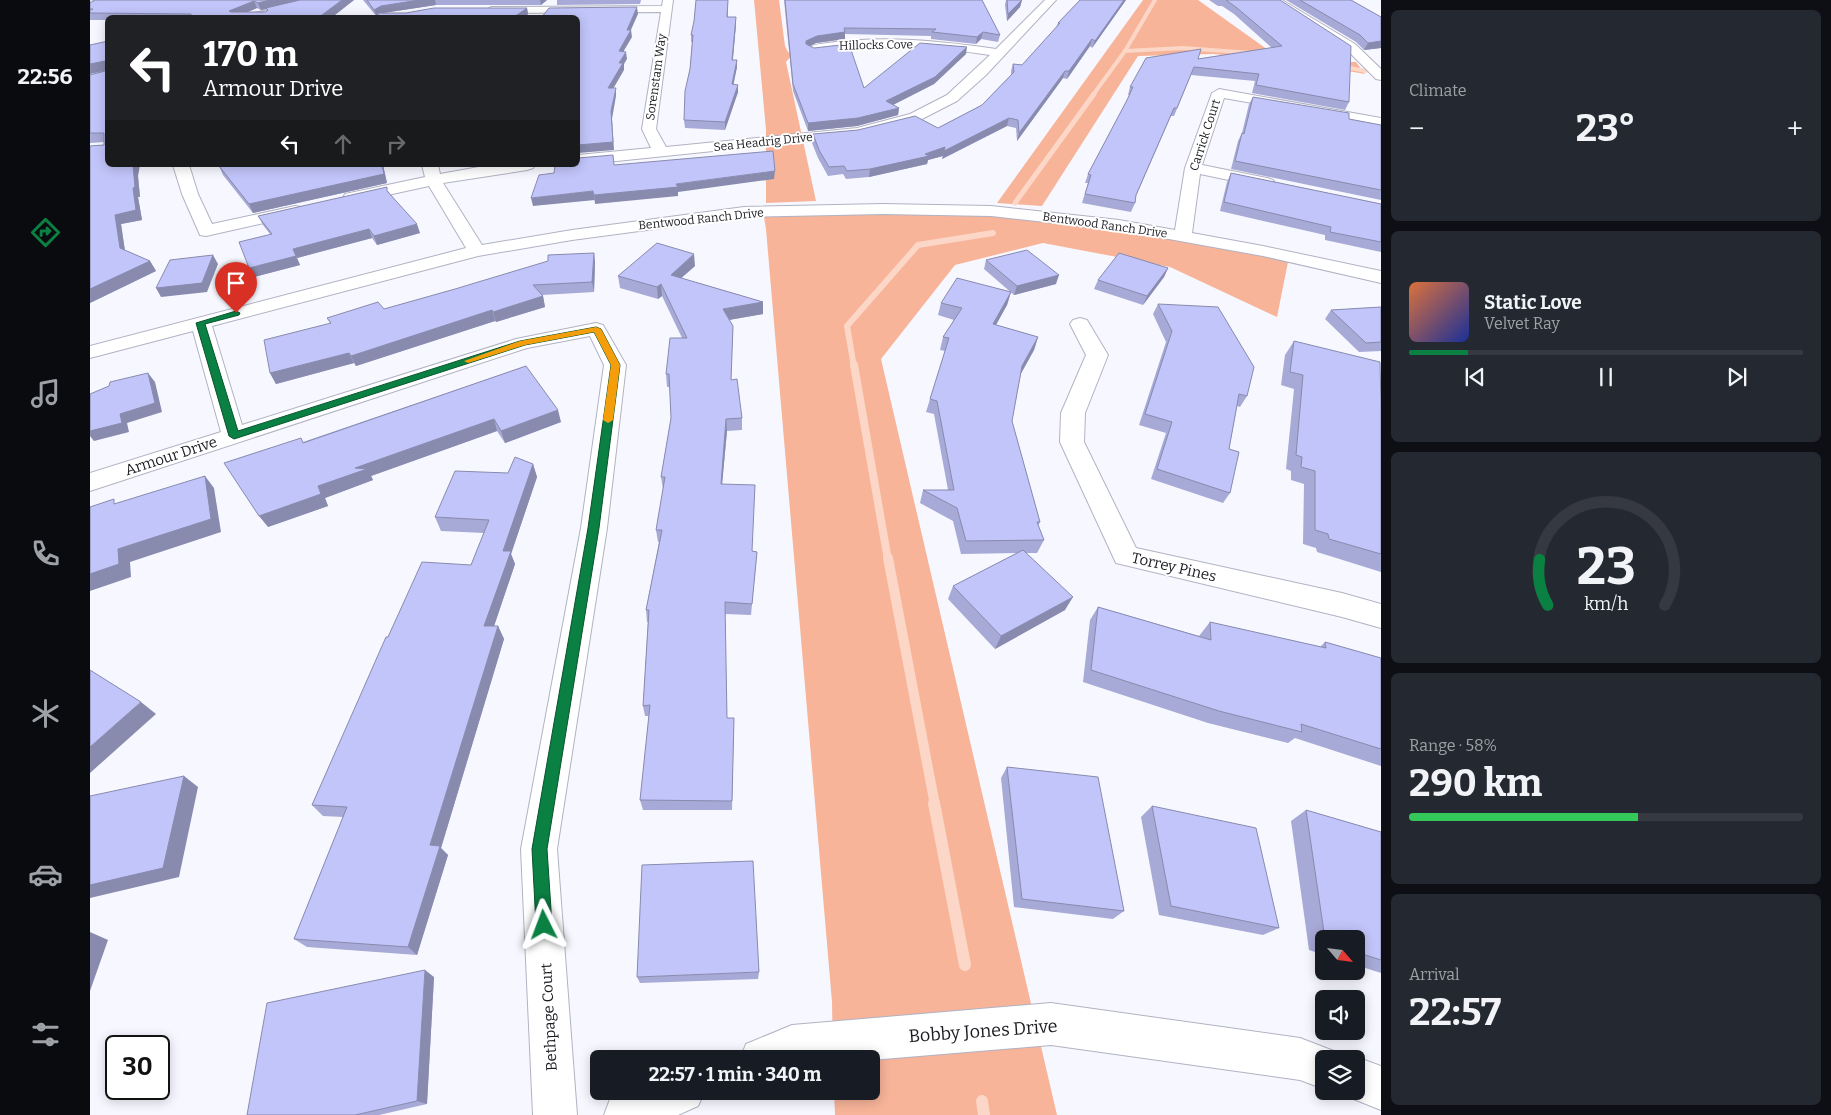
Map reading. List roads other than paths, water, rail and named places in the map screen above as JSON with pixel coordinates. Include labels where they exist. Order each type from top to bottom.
[{"type":"street","points":[[1275,0],[1351,48],[1381,76]]},
{"type":"street","points":[[1030,3],[1048,3]]},
{"type":"street","name":"Sea Headrig Drive","points":[[580,160],[857,132],[915,117],[952,98],[981,72],[1048,3]]},
{"type":"street","points":[[482,10],[667,4]]},
{"type":"street","name":"Sorenstam Way","points":[[661,152],[649,129],[667,4]]},
{"type":"street","name":"Hillocks Cove","points":[[814,49],[840,44],[920,44],[957,46],[998,53]]},
{"type":"street","name":"Carrick Court","points":[[1183,236],[1193,168],[1219,93],[1381,122]]},
{"type":"street","points":[[182,167],[190,194],[206,231],[310,207]]},
{"type":"street","points":[[338,201],[432,172],[504,167]]},
{"type":"street","points":[[1193,168],[1287,187]]},
{"type":"street","points":[[432,172],[477,251]]},
{"type":"street","name":"Bentwood Ranch Drive","points":[[90,352],[477,251],[572,235],[744,212],[883,209],[991,211],[1119,225],[1183,236],[1381,277]]},
{"type":"street","points":[[200,323],[234,436]]},
{"type":"street","name":"Torrey Pines","points":[[1080,324],[1097,355],[1073,413],[1072,442],[1126,556],[1381,616]]},
{"type":"street","name":"Armour Drive","points":[[90,482],[523,343],[596,329]]},
{"type":"street","name":"Bethpage Court","points":[[555,1115],[539,849],[594,528],[616,365],[596,329]]},
{"type":"street","name":"Bobby Jones Drive","points":[[782,1050],[792,1046],[1051,1024],[1300,1059],[1315,1065]]},
{"type":"street","points":[[1365,1082],[1381,1088]]},
{"type":"street","points":[[626,1115],[662,1100]]},
{"type":"lane","points":[[90,0],[94,3],[94,6],[90,7]]},
{"type":"lane","points":[[265,15],[323,0]]},
{"type":"waterway","points":[[1125,51],[1155,0]]},
{"type":"waterway","points":[[1125,51],[1183,48],[1252,53]]},
{"type":"waterway","points":[[1093,95],[1125,51]]},
{"type":"waterway","points":[[1339,66],[1366,71]]},
{"type":"waterway","points":[[1015,203],[1094,94]]},
{"type":"waterway","points":[[854,367],[847,326],[918,245],[993,233]]},
{"type":"waterway","points":[[854,365],[888,560]]},
{"type":"waterway","points":[[888,558],[935,805]]},
{"type":"waterway","points":[[934,803],[965,965]]},
{"type":"waterway","points":[[982,1101],[984,1115]]}]
